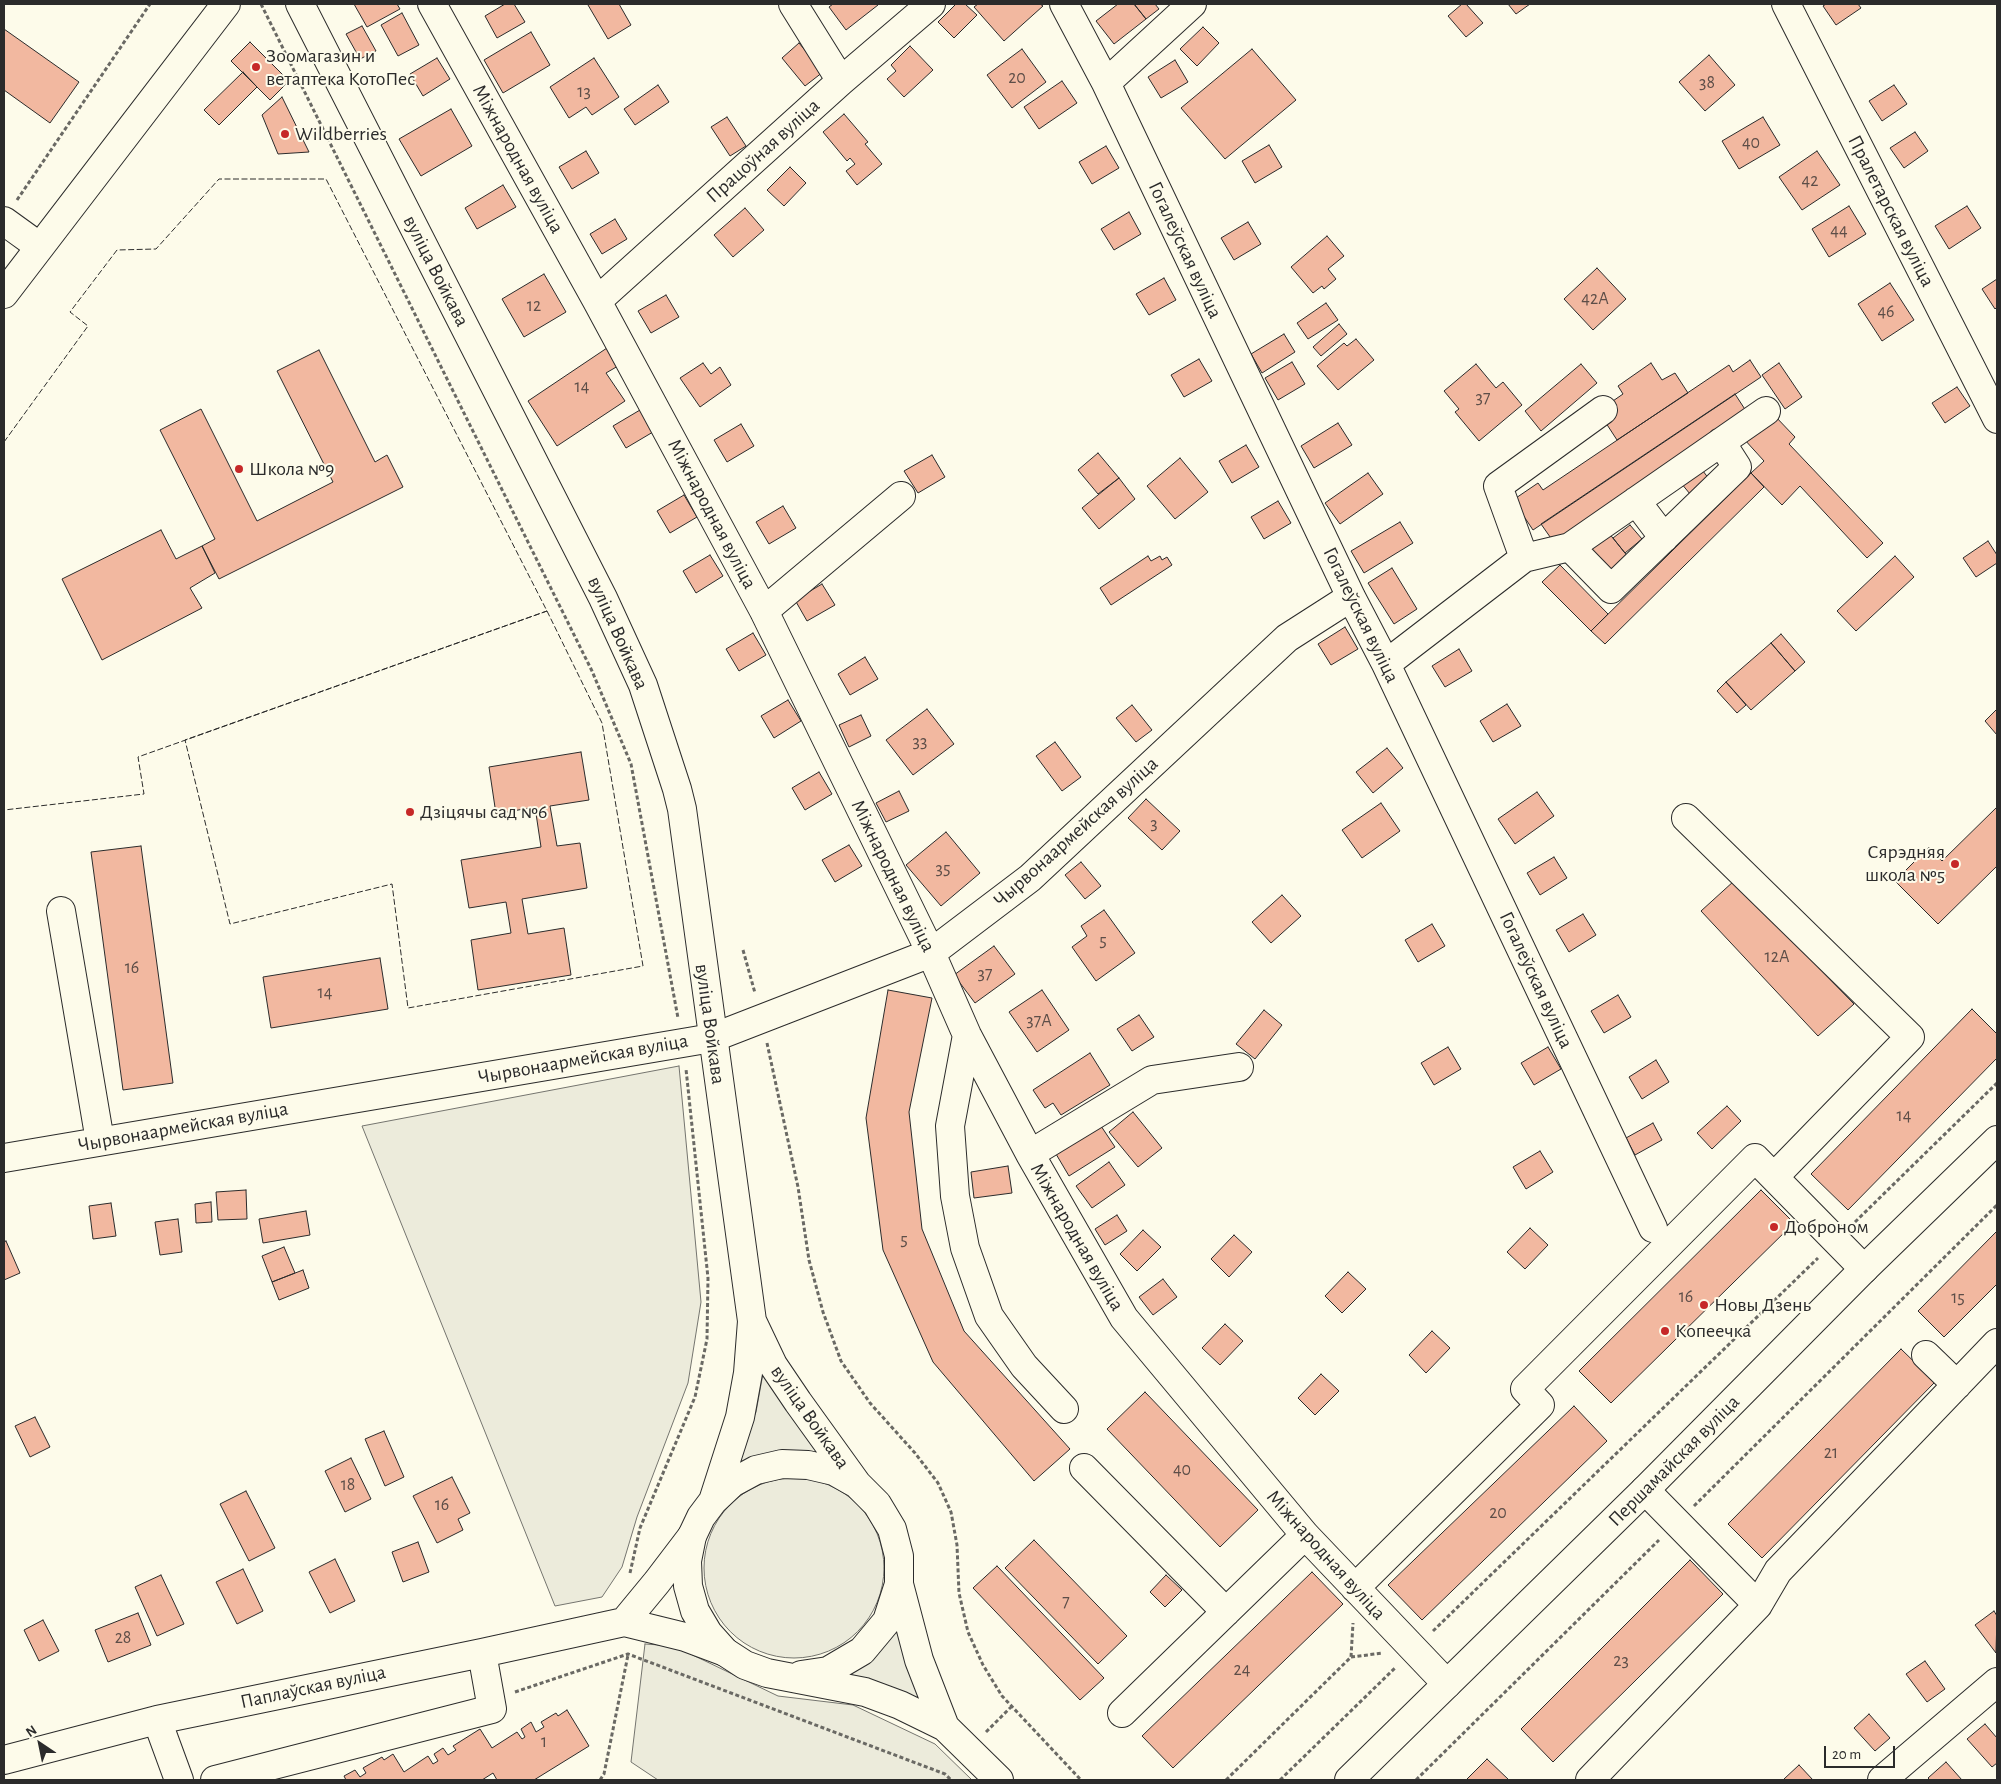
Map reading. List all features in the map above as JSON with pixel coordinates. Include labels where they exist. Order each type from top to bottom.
[{"type":"street","points":[[4,294],[226,4]]},
{"type":"street","name":"вуліца Войкава","points":[[300,4],[604,598],[643,685],[667,755],[682,809],[752,1321],[748,1372],[740,1417],[713,1501]]},
{"type":"street","name":"Міжнародная вуліца","points":[[432,4],[597,301],[764,611],[931,953],[967,1035],[1030,1154],[1124,1318],[1305,1536],[1447,1684]]},
{"type":"street","points":[[793,4],[841,81]]},
{"type":"street","name":"Працоўная вуліца","points":[[597,301],[841,81],[931,4]]},
{"type":"street","name":"Гогалеўская вуліца","points":[[1064,4],[1106,83],[1351,597],[1386,664],[1653,1228]]},
{"type":"street","points":[[1106,83],[1192,4]]},
{"type":"street","name":"Пралетарская вуліца","points":[[1786,4],[1997,419]]},
{"type":"street","points":[[9,212],[40,247]]},
{"type":"street","points":[[1524,558],[1498,486],[1603,410]]},
{"type":"street","points":[[1386,664],[1524,558],[1570,546],[1766,411]]},
{"type":"street","points":[[1570,546],[1611,589],[1737,467],[1721,442]]},
{"type":"street","points":[[764,611],[901,496]]},
{"type":"street","points":[[1636,501],[1664,538]]},
{"type":"street","name":"Чырвонаармейская вуліца","points":[[4,1158],[712,1038],[931,953],[1030,878],[1287,638],[1351,597]]},
{"type":"street","points":[[1686,818],[1910,1037],[1774,1177]]},
{"type":"street","points":[[61,911],[100,1141]]},
{"type":"street","points":[[967,1035],[950,1126],[955,1196],[965,1248],[989,1316],[1024,1366],[1064,1409]]},
{"type":"street","points":[[1030,1154],[1152,1080],[1239,1067]]},
{"type":"street","name":"Першамайская вуліца","points":[[1349,1780],[1645,1490],[1864,1269],[1994,1150]]},
{"type":"street","points":[[1355,1588],[1540,1405],[1525,1390],[1755,1158],[1864,1269]]},
{"type":"street","name":"вуліца Войкава","points":[[752,1321],[773,1365],[857,1484],[877,1504],[892,1528],[899,1556],[899,1584],[919,1660],[946,1727]]},
{"type":"street","points":[[1590,1780],[1758,1606],[1778,1570],[1997,1343]]},
{"type":"street","points":[[1926,1355],[1957,1385]]},
{"type":"street","name":"вуліца Войкава","points":[[857,1484],[834,1472],[817,1467],[782,1464],[756,1470],[732,1483],[713,1501],[701,1517],[692,1536],[687,1561],[688,1586],[695,1611],[708,1633],[725,1652],[745,1665],[766,1673],[790,1676],[866,1692],[900,1705],[946,1727],[999,1780]]},
{"type":"street","points":[[1084,1468],[1226,1612]]},
{"type":"street","points":[[1645,1490],[1758,1606]]},
{"type":"street","points":[[624,1622],[692,1536]]},
{"type":"street","points":[[1122,1713],[1305,1536]]},
{"type":"street","name":"вуліца Войкава","points":[[790,1676],[828,1671],[862,1651],[887,1621],[899,1584]]},
{"type":"street","name":"Паплаўская вуліца","points":[[4,1760],[157,1720],[624,1622],[685,1637],[725,1652]]},
{"type":"street","points":[[215,1780],[492,1709],[482,1653]]},
{"type":"street","points":[[1882,1780],[1992,1695]]},
{"type":"street","points":[[157,1720],[179,1780]]},
{"type":"path","points":[[9,212],[150,4]]},
{"type":"path","points":[[261,4],[592,672],[631,764],[683,1042],[708,1278],[706,1340],[695,1397],[640,1528],[629,1577]]},
{"type":"path","points":[[743,950],[762,1018],[798,1187],[810,1260],[823,1312],[841,1361],[870,1403],[938,1482],[952,1512],[957,1545],[959,1592],[968,1632],[983,1665],[1002,1696],[1081,1780]]},
{"type":"path","points":[[1280,1780],[1997,1083]]},
{"type":"path","points":[[1416,1780],[1997,1205]]},
{"type":"path","points":[[1226,1780],[1351,1657],[1355,1588]]},
{"type":"path","points":[[600,1780],[604,1774],[628,1654]]},
{"type":"path","points":[[490,1701],[628,1654],[945,1774],[951,1780]]},
{"type":"path","points":[[985,1734],[1012,1706]]},
{"type":"shaded area","points":[[679,1066],[701,1302],[688,1383],[637,1517],[622,1567],[602,1597],[555,1606],[362,1126]]},
{"type":"shaded area","points":[[764,1368],[828,1458],[730,1472],[756,1412]]},
{"type":"shaded area","points":[[794,1478],[828,1485],[851,1499],[863,1511],[873,1526],[880,1542],[884,1568],[877,1602],[863,1625],[851,1637],[836,1647],[820,1654],[794,1658],[760,1651],[737,1637],[725,1625],[715,1610],[708,1594],[704,1568],[711,1534],[725,1511],[737,1499],[752,1489],[768,1482]]},
{"type":"shaded area","points":[[899,1620],[926,1705],[839,1677]]},
{"type":"shaded area","points":[[645,1644],[674,1646],[778,1696],[853,1705],[935,1744],[972,1780],[658,1780],[631,1762]]},
{"type":"building","points":[[354,4],[397,4],[400,9],[367,27]]},
{"type":"building","points":[[505,4],[514,4],[525,22],[497,38],[485,16]]},
{"type":"building","points":[[589,4],[619,4],[631,25],[608,39]]},
{"type":"building","points":[[833,4],[878,5],[846,30],[829,7]]},
{"type":"building","points":[[956,4],[965,4],[977,15],[954,38],[938,22]]},
{"type":"building","points":[[978,4],[1040,4],[1043,6],[1004,41],[974,7]]},
{"type":"building","points":[[1118,4],[1134,4],[1146,19],[1114,44],[1096,21]]},
{"type":"building","points":[[1134,4],[1155,4],[1159,9],[1146,19]]},
{"type":"building","points":[[1462,4],[1466,4],[1483,23],[1466,37],[1448,16]]},
{"type":"building","points":[[1508,4],[1530,4],[1516,14]]},
{"type":"building","points":[[1826,4],[1858,4],[1861,8],[1836,25],[1823,6]]},
{"type":"building","points":[[402,13],[419,45],[398,56],[381,25]]},
{"type":"building","points":[[362,26],[376,51],[360,59],[346,34]]},
{"type":"building","points":[[1203,27],[1219,43],[1197,66],[1180,49]]},
{"type":"building","points":[[4,29],[79,82],[50,123],[4,90]]},
{"type":"building","points":[[531,32],[550,65],[503,93],[484,60]]},
{"type":"building","name":"Зоомагазин и ветаптека КотоПес","points":[[250,42],[289,81],[270,100],[231,61]]},
{"type":"building","points":[[799,43],[823,72],[805,86],[782,58]]},
{"type":"building","points":[[910,46],[933,70],[904,97],[887,79],[896,71],[891,65]]},
{"type":"building","points":[[1022,49],[1046,82],[1012,108],[987,75]]},
{"type":"building","points":[[1252,49],[1296,100],[1225,159],[1181,108]]},
{"type":"building","points":[[1709,55],[1735,85],[1705,111],[1679,82]]},
{"type":"building","points":[[437,58],[450,79],[423,96],[410,74]]},
{"type":"building","points":[[594,58],[619,97],[592,115],[586,107],[569,118],[550,87]]},
{"type":"building","points":[[1175,60],[1188,82],[1161,98],[1148,77]]},
{"type":"building","points":[[243,72],[257,87],[219,125],[204,110]]},
{"type":"building","points":[[1062,81],[1077,103],[1039,129],[1024,107]]},
{"type":"building","points":[[658,85],[669,102],[635,125],[624,109]]},
{"type":"building","points":[[1894,85],[1907,104],[1882,121],[1869,101]]},
{"type":"building","name":"Wildberries","points":[[282,97],[309,152],[278,154],[262,115]]},
{"type":"building","points":[[451,109],[472,146],[421,176],[399,139]]},
{"type":"building","points":[[844,114],[868,142],[865,144],[882,164],[857,185],[846,171],[855,164],[850,158],[847,161],[823,132]]},
{"type":"building","points":[[727,117],[746,146],[730,156],[711,127]]},
{"type":"building","points":[[1763,117],[1780,145],[1739,169],[1722,141]]},
{"type":"building","points":[[1915,132],[1928,151],[1904,168],[1890,148]]},
{"type":"building","points":[[1269,145],[1282,167],[1255,183],[1242,161]]},
{"type":"building","points":[[1106,146],[1119,168],[1092,184],[1079,162]]},
{"type":"building","points":[[586,151],[599,173],[572,189],[559,167]]},
{"type":"building","points":[[1817,151],[1840,185],[1802,210],[1779,177]]},
{"type":"building","points":[[790,167],[806,183],[784,206],[767,190]]},
{"type":"building","points":[[503,185],[516,207],[477,229],[465,208]]},
{"type":"building","points":[[1849,206],[1866,234],[1829,257],[1812,229]]},
{"type":"building","points":[[1967,206],[1981,228],[1949,249],[1935,226]]},
{"type":"building","points":[[745,208],[764,230],[733,257],[714,235]]},
{"type":"building","points":[[1129,212],[1141,234],[1114,250],[1101,229]]},
{"type":"building","points":[[615,219],[627,239],[602,254],[590,234]]},
{"type":"building","points":[[1248,222],[1261,244],[1234,260],[1221,238]]},
{"type":"building","points":[[1327,236],[1344,256],[1328,269],[1336,279],[1324,289],[1322,286],[1313,293],[1291,267]]},
{"type":"building","points":[[1597,268],[1626,299],[1593,330],[1564,299]]},
{"type":"building","points":[[544,274],[566,312],[524,337],[502,299]]},
{"type":"building","points":[[1164,278],[1176,300],[1149,315],[1136,294]]},
{"type":"building","points":[[1997,279],[1997,307],[1995,309],[1982,289]]},
{"type":"building","points":[[1890,283],[1914,320],[1882,341],[1858,304]]},
{"type":"building","points":[[666,295],[679,317],[651,333],[638,311]]},
{"type":"building","points":[[1326,303],[1338,320],[1308,339],[1297,323]]},
{"type":"building","points":[[1339,324],[1347,334],[1321,356],[1313,347]]},
{"type":"building","points":[[1284,334],[1295,352],[1262,373],[1251,354]]},
{"type":"building","points":[[1356,339],[1374,360],[1338,390],[1317,366],[1344,343],[1347,346]]},
{"type":"building","points":[[607,348],[618,366],[606,373],[625,401],[557,446],[528,401]]},
{"type":"building","points":[[319,350],[375,462],[387,455],[403,487],[219,579],[202,546],[215,539],[160,430],[201,409],[257,521],[333,482],[277,371]]},
{"type":"building","points":[[1199,359],[1212,381],[1184,397],[1171,375]]},
{"type":"building","points":[[1750,360],[1761,377],[1533,530],[1513,500],[1538,483],[1543,490],[1729,365],[1733,372]]},
{"type":"building","points":[[1292,362],[1305,384],[1278,400],[1265,378]]},
{"type":"building","points":[[703,363],[711,374],[720,367],[731,385],[700,407],[680,378]]},
{"type":"building","points":[[1651,363],[1662,380],[1675,373],[1688,393],[1617,440],[1604,420],[1610,403],[1623,394],[1618,386]]},
{"type":"building","points":[[1779,363],[1802,397],[1785,409],[1762,375]]},
{"type":"building","points":[[1476,364],[1496,388],[1503,382],[1522,405],[1479,441],[1455,412],[1459,409],[1444,391]]},
{"type":"building","points":[[1581,364],[1597,383],[1541,431],[1525,411]]},
{"type":"building","points":[[1957,387],[1970,406],[1945,423],[1932,403]]},
{"type":"building","points":[[1735,394],[1748,414],[1555,544],[1541,524]]},
{"type":"building","points":[[640,410],[653,432],[626,448],[613,426]]},
{"type":"building","points":[[1774,415],[1795,437],[1789,444],[1883,543],[1867,558],[1800,486],[1782,505],[1751,473],[1764,461],[1744,439]]},
{"type":"building","points":[[1338,423],[1352,445],[1314,468],[1301,446]]},
{"type":"building","points":[[741,424],[754,446],[727,462],[714,440]]},
{"type":"building","points":[[1246,445],[1259,467],[1232,483],[1219,461]]},
{"type":"building","points":[[1098,453],[1119,478],[1098,494],[1078,470]]},
{"type":"building","points":[[932,455],[945,477],[918,493],[904,471]]},
{"type":"building","points":[[1180,458],[1208,492],[1175,519],[1147,486]]},
{"type":"building","points":[[1700,467],[1709,479],[1690,494],[1681,483]]},
{"type":"building","points":[[1368,473],[1383,494],[1340,524],[1325,503]]},
{"type":"building","points":[[1751,473],[1764,487],[1605,644],[1591,631]]},
{"type":"building","points":[[1119,478],[1135,499],[1099,529],[1082,508]]},
{"type":"building","points":[[684,495],[697,517],[670,533],[657,511]]},
{"type":"building","points":[[1278,501],[1291,523],[1264,539],[1251,517]]},
{"type":"building","points":[[783,506],[796,528],[769,544],[756,522]]},
{"type":"building","points":[[1400,522],[1413,543],[1364,573],[1351,551]]},
{"type":"building","points":[[1630,525],[1642,539],[1625,553],[1613,538]]},
{"type":"building","points":[[161,530],[176,559],[202,546],[215,573],[190,588],[202,608],[102,660],[62,579]]},
{"type":"building","points":[[1608,532],[1629,558],[1611,573],[1590,547]]},
{"type":"building","points":[[1988,541],[1997,555],[1997,563],[1976,577],[1963,558]]},
{"type":"building","points":[[710,555],[723,576],[696,593],[683,571]]},
{"type":"building","points":[[1148,556],[1151,561],[1160,556],[1162,560],[1167,557],[1172,565],[1111,605],[1100,588]]},
{"type":"building","points":[[1895,556],[1914,577],[1856,631],[1837,611]]},
{"type":"building","points":[[1560,565],[1608,614],[1591,631],[1542,582]]},
{"type":"building","points":[[1392,568],[1417,609],[1394,624],[1368,583]]},
{"type":"building","points":[[822,584],[835,605],[807,621],[795,600]]},
{"type":"building","points":[[1345,627],[1358,649],[1331,665],[1318,644]]},
{"type":"building","points":[[753,633],[766,655],[739,671],[726,649]]},
{"type":"building","points":[[1781,634],[1805,662],[1795,671],[1771,643]]},
{"type":"building","points":[[1771,643],[1795,671],[1751,710],[1726,682]]},
{"type":"building","points":[[1459,649],[1472,671],[1445,687],[1432,666]]},
{"type":"building","points":[[865,657],[878,679],[850,695],[838,674]]},
{"type":"building","points":[[1726,682],[1746,705],[1737,713],[1717,691]]},
{"type":"building","points":[[788,700],[801,721],[774,738],[761,716]]},
{"type":"building","points":[[1507,704],[1521,726],[1493,742],[1480,721]]},
{"type":"building","points":[[1132,705],[1152,730],[1136,742],[1116,718]]},
{"type":"building","points":[[927,709],[954,744],[913,775],[886,740]]},
{"type":"building","points":[[1997,709],[1997,735],[1985,721]]},
{"type":"building","points":[[861,715],[871,736],[849,747],[839,725]]},
{"type":"building","points":[[1055,742],[1081,777],[1062,791],[1036,756]]},
{"type":"building","points":[[1387,748],[1403,768],[1373,793],[1356,772]]},
{"type":"building","points":[[581,752],[589,800],[550,806],[557,846],[580,843],[587,888],[522,899],[528,934],[564,928],[571,975],[478,990],[471,940],[511,933],[506,902],[469,908],[461,860],[541,847],[535,807],[496,814],[489,767]]},
{"type":"building","points":[[819,772],[832,794],[805,810],[792,788]]},
{"type":"building","points":[[899,791],[909,811],[886,822],[876,803]]},
{"type":"building","points":[[1537,792],[1554,816],[1515,844],[1498,819]]},
{"type":"building","points":[[1146,799],[1180,831],[1162,850],[1128,818]]},
{"type":"building","points":[[1381,803],[1400,831],[1362,858],[1342,830]]},
{"type":"building","name":"Сярэдняя школа №5","points":[[1997,807],[1997,866],[1938,924],[1895,881],[1929,847],[1942,861]]},
{"type":"building","points":[[946,832],[980,873],[941,906],[906,865]]},
{"type":"building","points":[[849,845],[862,866],[835,882],[822,860]]},
{"type":"building","points":[[141,846],[173,1083],[123,1090],[91,852]]},
{"type":"building","points":[[1554,857],[1567,878],[1540,895],[1527,873]]},
{"type":"building","points":[[1081,862],[1101,886],[1085,899],[1065,875]]},
{"type":"building","points":[[1734,881],[1854,1004],[1818,1036],[1701,911]]},
{"type":"building","points":[[1282,895],[1301,916],[1271,943],[1252,922]]},
{"type":"building","points":[[1104,910],[1135,953],[1096,981],[1072,947],[1087,936],[1081,926]]},
{"type":"building","points":[[1583,914],[1596,935],[1569,952],[1556,930]]},
{"type":"building","points":[[1432,924],[1445,946],[1418,962],[1405,940]]},
{"type":"building","points":[[994,946],[1015,974],[975,1003],[954,975]]},
{"type":"building","points":[[380,958],[388,1009],[271,1028],[263,977]]},
{"type":"building","points":[[888,990],[932,998],[909,1112],[922,1229],[964,1331],[1070,1449],[1034,1481],[933,1362],[883,1250],[866,1118]]},
{"type":"building","points":[[1042,990],[1069,1030],[1037,1052],[1009,1012]]},
{"type":"building","points":[[1618,995],[1631,1017],[1604,1033],[1591,1011]]},
{"type":"building","points":[[1972,1009],[1997,1034],[1997,1058],[1848,1210],[1811,1174]]},
{"type":"building","points":[[1264,1010],[1282,1025],[1255,1059],[1236,1044]]},
{"type":"building","points":[[1139,1015],[1154,1037],[1132,1051],[1117,1029]]},
{"type":"building","points":[[1448,1047],[1461,1069],[1434,1085],[1421,1063]]},
{"type":"building","points":[[1548,1047],[1561,1069],[1534,1085],[1521,1063]]},
{"type":"building","points":[[1090,1053],[1110,1085],[1061,1115],[1053,1103],[1045,1108],[1033,1090]]},
{"type":"building","points":[[1656,1060],[1669,1082],[1642,1099],[1629,1077]]},
{"type":"building","points":[[1727,1106],[1741,1121],[1712,1149],[1697,1133]]},
{"type":"building","points":[[1133,1112],[1162,1148],[1138,1167],[1109,1132]]},
{"type":"building","points":[[1653,1123],[1662,1140],[1635,1155],[1626,1138]]},
{"type":"building","points":[[1101,1126],[1115,1147],[1069,1176],[1056,1154]]},
{"type":"building","points":[[1540,1151],[1553,1172],[1526,1189],[1513,1167]]},
{"type":"building","points":[[1109,1162],[1125,1185],[1092,1208],[1076,1186]]},
{"type":"building","points":[[1008,1166],[1012,1193],[974,1198],[971,1172]]},
{"type":"building","points":[[246,1190],[247,1219],[218,1220],[216,1192]]},
{"type":"building","points":[[1761,1190],[1794,1223],[1611,1403],[1579,1371]]},
{"type":"building","points":[[211,1202],[212,1222],[196,1223],[195,1204]]},
{"type":"building","points":[[111,1203],[116,1236],[93,1239],[89,1206]]},
{"type":"building","points":[[306,1211],[310,1235],[263,1243],[259,1219]]},
{"type":"building","points":[[1117,1215],[1127,1231],[1105,1245],[1095,1229]]},
{"type":"building","points":[[178,1219],[182,1252],[160,1255],[155,1222]]},
{"type":"building","points":[[1530,1228],[1548,1245],[1525,1269],[1507,1252]]},
{"type":"building","points":[[1143,1230],[1161,1247],[1137,1271],[1120,1254]]},
{"type":"building","points":[[1997,1231],[1997,1284],[1944,1337],[1918,1311]]},
{"type":"building","points":[[1234,1235],[1252,1252],[1229,1277],[1211,1259]]},
{"type":"building","points":[[6,1241],[20,1273],[4,1280],[4,1242]]},
{"type":"building","points":[[284,1247],[295,1273],[272,1282],[262,1256]]},
{"type":"building","points":[[303,1270],[309,1288],[279,1300],[272,1282]]},
{"type":"building","points":[[1348,1272],[1366,1289],[1342,1313],[1325,1296]]},
{"type":"building","points":[[1163,1279],[1177,1297],[1153,1315],[1139,1297]]},
{"type":"building","points":[[1225,1324],[1243,1341],[1220,1365],[1202,1348]]},
{"type":"building","points":[[1432,1331],[1450,1348],[1426,1373],[1409,1355]]},
{"type":"building","points":[[1901,1349],[1935,1382],[1762,1558],[1728,1524]]},
{"type":"building","points":[[1321,1374],[1339,1391],[1315,1415],[1298,1398]]},
{"type":"building","points":[[1145,1392],[1258,1510],[1220,1547],[1107,1429]]},
{"type":"building","points":[[1574,1406],[1607,1441],[1422,1620],[1388,1585]]},
{"type":"building","points":[[35,1417],[50,1447],[30,1457],[15,1426]]},
{"type":"building","points":[[384,1431],[404,1477],[385,1486],[365,1439]]},
{"type":"building","points":[[351,1458],[371,1499],[345,1512],[325,1471]]},
{"type":"building","points":[[452,1477],[470,1513],[458,1519],[463,1530],[437,1543],[413,1496]]},
{"type":"building","points":[[246,1491],[275,1548],[249,1561],[220,1504]]},
{"type":"building","points":[[1034,1540],[1127,1636],[1098,1664],[1005,1568]]},
{"type":"building","points":[[418,1542],[429,1572],[403,1582],[392,1552]]},
{"type":"building","points":[[335,1559],[355,1601],[330,1613],[309,1572]]},
{"type":"building","points":[[1690,1560],[1723,1594],[1553,1762],[1521,1729]]},
{"type":"building","points":[[997,1566],[1104,1678],[1080,1700],[973,1588]]},
{"type":"building","points":[[243,1569],[263,1611],[237,1624],[216,1582]]},
{"type":"building","points":[[1312,1572],[1343,1604],[1173,1768],[1142,1736]]},
{"type":"building","points":[[161,1575],[184,1624],[157,1636],[135,1587]]},
{"type":"building","points":[[1166,1575],[1182,1590],[1165,1607],[1150,1592]]},
{"type":"building","points":[[1994,1611],[1997,1616],[1996,1653],[1975,1625]]},
{"type":"building","points":[[138,1613],[151,1645],[108,1662],[95,1630]]},
{"type":"building","points":[[43,1620],[59,1651],[39,1661],[24,1630]]},
{"type":"building","points":[[1925,1661],[1945,1689],[1927,1702],[1906,1674]]},
{"type":"building","points":[[567,1710],[589,1746],[534,1780],[497,1780],[493,1773],[482,1780],[346,1780],[344,1776],[355,1770],[360,1777],[366,1773],[363,1768],[382,1757],[384,1760],[393,1754],[404,1772],[428,1756],[433,1764],[438,1761],[434,1754],[443,1748],[448,1755],[456,1750],[453,1746],[480,1729],[492,1748],[517,1732],[522,1739],[525,1737],[521,1729],[531,1722],[536,1732],[544,1727],[541,1722],[556,1713],[558,1716]]},
{"type":"building","points":[[1869,1714],[1890,1738],[1875,1751],[1854,1728]]},
{"type":"building","points":[[1985,1724],[1997,1738],[1997,1763],[1992,1767],[1967,1739]]},
{"type":"building","points":[[1487,1759],[1509,1780],[1466,1780]]},
{"type":"building","points":[[1946,1762],[1962,1780],[1930,1780],[1928,1778]]},
{"type":"building","points":[[1799,1765],[1813,1780],[1784,1779]]},
{"type":"fence","points":[[4,442],[88,326],[70,312],[117,250],[156,249],[219,179],[326,179],[547,611],[138,757],[144,794],[4,810]]},
{"type":"fence","points":[[547,611],[602,723],[643,966],[408,1008],[392,884],[230,924],[185,740],[547,611]]},
{"type":"place","name":"Зоомагазин и ветаптека КотоПес","points":[[256,67]]},
{"type":"place","name":"Wildberries","points":[[285,134]]},
{"type":"place","name":"Школа №9","points":[[239,469]]},
{"type":"place","name":"Дзіцячы сад №6","points":[[410,812]]},
{"type":"place","name":"Сярэдняя школа №5","points":[[1955,864]]},
{"type":"place","name":"Доброном","points":[[1774,1227]]},
{"type":"place","name":"Новы Дзень","points":[[1704,1305]]},
{"type":"place","name":"Копеечка","points":[[1665,1331]]}]
